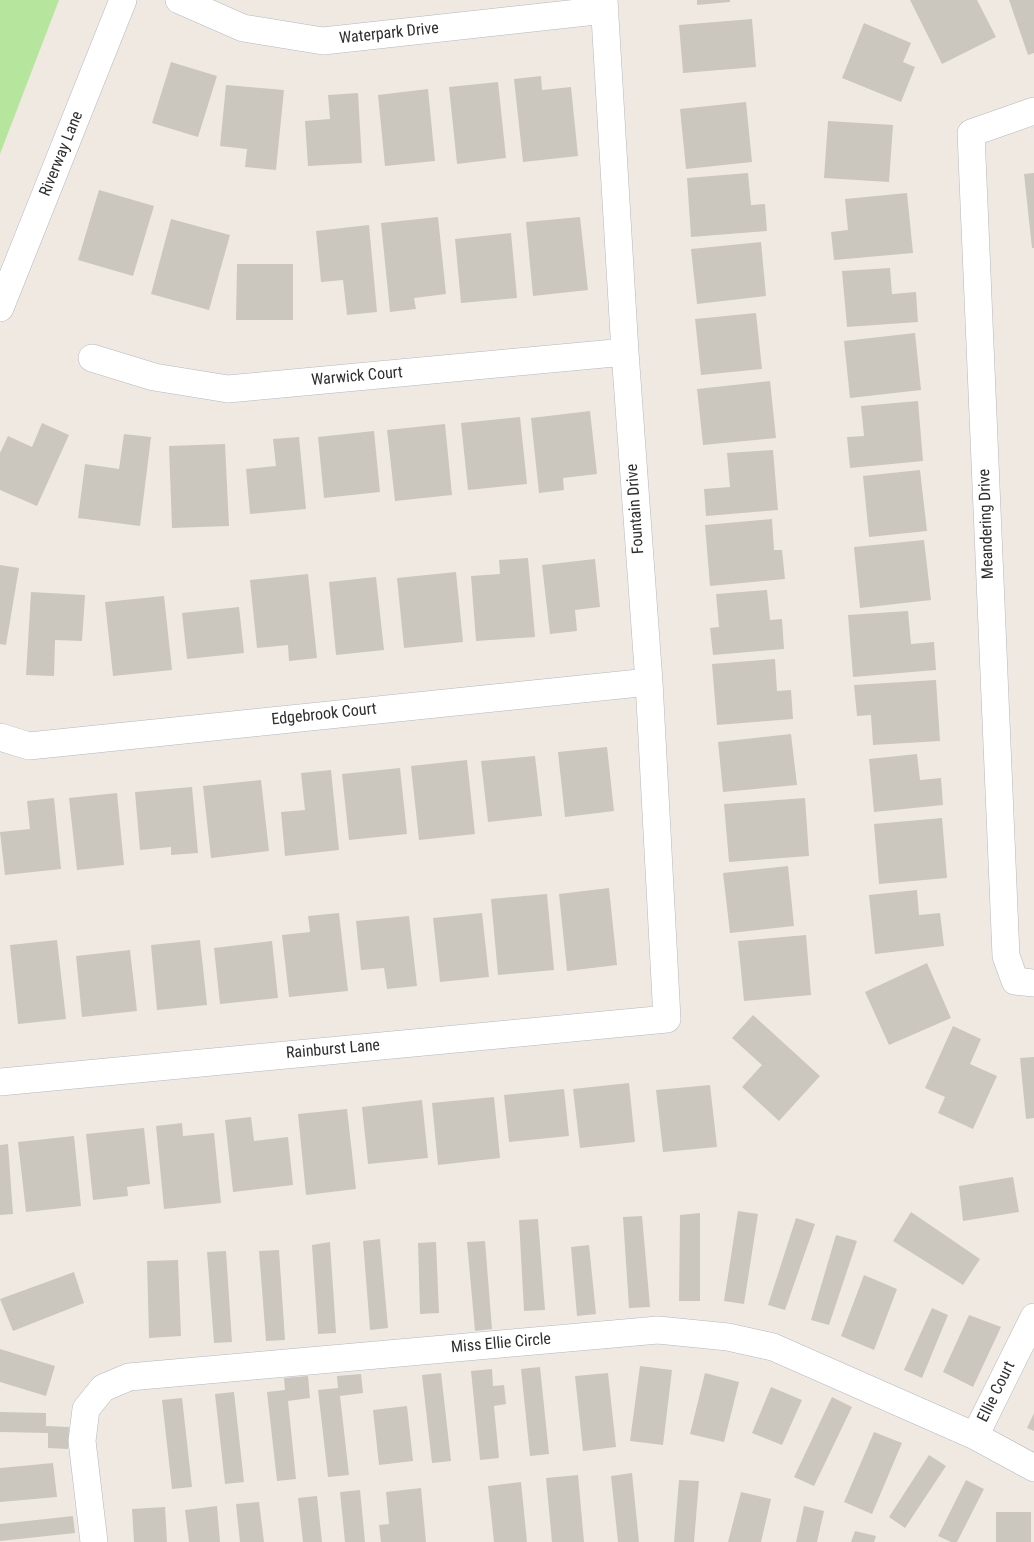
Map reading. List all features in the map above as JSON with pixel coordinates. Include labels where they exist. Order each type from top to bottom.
[{"type":"street","name":"Riverway Lane","points":[[0,308],[123,0]]},
{"type":"street","name":"Waterpark Drive","points":[[179,0],[243,28],[323,41],[604,5]]},
{"type":"street","name":"Fountain Drive","points":[[604,5],[625,352],[649,682],[667,1019]]},
{"type":"street","name":"Meandering Drive","points":[[1024,982],[1006,956],[971,133],[1034,111]]},
{"type":"street","name":"Warwick Court","points":[[92,358],[154,377],[228,389],[625,352]]},
{"type":"street","name":"Edgebrook Court","points":[[0,737],[29,746],[649,682]]},
{"type":"street","name":"Rainburst Lane","points":[[0,1082],[667,1019]]},
{"type":"street","name":"Ellie Court","points":[[975,1436],[1034,1317]]},
{"type":"street","name":"Miss Ellie Circle","points":[[94,1542],[82,1441],[86,1409],[103,1388],[129,1377],[658,1330],[728,1337],[773,1347],[975,1436],[1034,1468]]},
{"type":"green space","points":[[0,0],[59,0],[0,154]]},
{"type":"building","points":[[697,0],[730,0],[730,2],[697,5]]},
{"type":"building","points":[[910,0],[977,0],[996,37],[942,64]]},
{"type":"building","points":[[1009,0],[1034,0],[1034,53],[1028,55]]},
{"type":"building","points":[[752,19],[756,67],[683,73],[679,25]]},
{"type":"building","points":[[864,23],[911,43],[903,62],[915,67],[901,102],[842,78]]},
{"type":"building","points":[[171,62],[217,76],[198,137],[152,123]]},
{"type":"building","points":[[541,76],[542,90],[571,87],[578,156],[523,162],[514,79]]},
{"type":"building","points":[[498,82],[506,158],[457,164],[449,87]]},
{"type":"building","points":[[226,85],[284,90],[276,170],[245,167],[247,149],[220,146]]},
{"type":"building","points":[[428,89],[435,161],[385,166],[378,95]]},
{"type":"building","points":[[358,93],[362,163],[308,166],[305,121],[330,119],[328,95]]},
{"type":"building","points":[[746,102],[752,162],[686,169],[680,109]]},
{"type":"building","points":[[828,121],[893,125],[889,182],[824,178]]},
{"type":"building","points":[[748,173],[751,205],[765,204],[767,231],[691,237],[687,178]]},
{"type":"building","points":[[1034,173],[1034,248],[1032,248],[1024,174]]},
{"type":"building","points":[[99,190],[154,206],[133,276],[78,260]]},
{"type":"building","points":[[907,193],[913,253],[834,260],[831,232],[848,230],[845,199]]},
{"type":"building","points":[[438,217],[446,294],[414,298],[416,309],[390,312],[381,223]]},
{"type":"building","points":[[580,217],[588,290],[533,296],[526,222]]},
{"type":"building","points":[[171,219],[230,235],[209,310],[151,294]]},
{"type":"building","points":[[369,225],[377,312],[347,315],[343,280],[321,282],[316,231]]},
{"type":"building","points":[[511,233],[517,298],[461,303],[455,239]]},
{"type":"building","points":[[761,242],[766,296],[697,304],[691,249]]},
{"type":"building","points":[[237,264],[293,264],[293,320],[236,320]]},
{"type":"building","points":[[890,268],[892,294],[916,292],[918,322],[847,327],[842,271]]},
{"type":"building","points":[[756,313],[762,369],[701,375],[695,319]]},
{"type":"building","points":[[915,333],[921,390],[850,398],[844,341]]},
{"type":"building","points":[[770,381],[776,438],[703,445],[697,389]]},
{"type":"building","points":[[918,401],[923,461],[850,468],[847,437],[864,436],[861,406]]},
{"type":"building","points":[[590,411],[597,474],[563,478],[564,490],[539,493],[531,418]]},
{"type":"building","points":[[520,417],[527,484],[468,490],[461,423]]},
{"type":"building","points":[[42,423],[69,435],[37,506],[0,490],[0,453],[8,436],[32,447]]},
{"type":"building","points":[[445,424],[452,495],[395,501],[387,430]]},
{"type":"building","points":[[374,431],[380,492],[324,498],[318,437]]},
{"type":"building","points":[[124,434],[151,437],[140,526],[78,518],[85,464],[119,469]]},
{"type":"building","points":[[299,437],[306,509],[250,514],[246,469],[276,466],[273,439]]},
{"type":"building","points":[[225,444],[229,526],[172,528],[169,446]]},
{"type":"building","points":[[773,450],[778,510],[706,516],[704,489],[730,487],[727,453]]},
{"type":"building","points":[[920,470],[927,531],[869,537],[863,476]]},
{"type":"building","points":[[772,519],[774,550],[782,550],[785,579],[710,586],[705,525]]},
{"type":"building","points":[[924,540],[931,600],[860,608],[854,547]]},
{"type":"building","points":[[528,558],[535,637],[476,641],[471,576],[500,574],[499,560]]},
{"type":"building","points":[[595,559],[600,607],[575,610],[577,631],[550,634],[542,565]]},
{"type":"building","points":[[0,565],[19,568],[6,645],[0,644]]},
{"type":"building","points":[[456,572],[463,642],[404,648],[397,578]]},
{"type":"building","points":[[308,574],[317,658],[289,661],[288,645],[257,648],[250,580]]},
{"type":"building","points":[[376,577],[384,650],[336,655],[329,582]]},
{"type":"building","points":[[767,590],[770,620],[782,619],[784,649],[713,655],[710,628],[719,627],[716,594]]},
{"type":"building","points":[[31,592],[85,595],[82,641],[55,640],[54,676],[26,675]]},
{"type":"building","points":[[164,596],[172,670],[113,676],[105,602]]},
{"type":"building","points":[[239,607],[244,653],[187,659],[182,613]]},
{"type":"building","points":[[908,611],[911,644],[934,642],[936,670],[853,677],[848,615]]},
{"type":"building","points":[[775,659],[777,691],[791,690],[793,719],[717,725],[712,664]]},
{"type":"building","points":[[936,680],[940,741],[873,745],[871,715],[857,716],[854,685]]},
{"type":"building","points":[[791,734],[797,785],[723,792],[718,742]]},
{"type":"building","points":[[607,747],[614,811],[565,817],[558,752]]},
{"type":"building","points":[[917,754],[920,780],[941,778],[943,805],[874,812],[869,759]]},
{"type":"building","points":[[535,756],[542,816],[488,822],[481,761]]},
{"type":"building","points":[[467,760],[475,834],[419,840],[411,766]]},
{"type":"building","points":[[400,768],[407,834],[349,840],[342,774]]},
{"type":"building","points":[[331,770],[339,850],[285,856],[281,812],[305,810],[301,773]]},
{"type":"building","points":[[261,780],[269,851],[211,858],[203,786]]},
{"type":"building","points":[[192,787],[198,853],[171,855],[171,847],[140,850],[135,792]]},
{"type":"building","points":[[117,793],[124,865],[77,870],[69,798]]},
{"type":"building","points":[[54,798],[61,869],[5,875],[0,832],[30,829],[27,801]]},
{"type":"building","points":[[805,798],[809,856],[729,862],[724,804]]},
{"type":"building","points":[[942,818],[947,878],[879,884],[874,824]]},
{"type":"building","points":[[788,866],[794,926],[730,933],[723,873]]},
{"type":"building","points":[[609,888],[617,965],[567,971],[559,894]]},
{"type":"building","points":[[917,890],[919,915],[940,913],[944,946],[875,954],[869,895]]},
{"type":"building","points":[[547,894],[554,970],[498,975],[491,899]]},
{"type":"building","points":[[339,913],[348,991],[289,997],[282,935],[310,932],[308,916]]},
{"type":"building","points":[[482,913],[489,977],[440,982],[433,918]]},
{"type":"building","points":[[409,916],[417,986],[387,989],[384,968],[361,970],[356,921]]},
{"type":"building","points":[[806,935],[811,995],[744,1001],[738,941]]},
{"type":"building","points":[[57,940],[66,1019],[18,1024],[10,945]]},
{"type":"building","points":[[200,940],[207,1005],[157,1010],[151,945]]},
{"type":"building","points":[[272,941],[278,998],[220,1004],[214,948]]},
{"type":"building","points":[[130,950],[137,1011],[82,1017],[76,956]]},
{"type":"building","points":[[927,963],[951,1018],[889,1045],[865,992]]},
{"type":"building","points":[[753,1015],[820,1076],[779,1121],[742,1087],[762,1065],[732,1038]]},
{"type":"building","points":[[953,1026],[981,1039],[970,1064],[997,1076],[973,1129],[938,1113],[945,1097],[925,1088]]},
{"type":"building","points":[[1034,1057],[1034,1118],[1026,1119],[1020,1058]]},
{"type":"building","points":[[629,1083],[635,1142],[580,1148],[573,1089]]},
{"type":"building","points":[[710,1085],[717,1147],[663,1152],[656,1090]]},
{"type":"building","points":[[564,1089],[569,1136],[509,1142],[504,1095]]},
{"type":"building","points":[[494,1097],[500,1158],[438,1165],[432,1103]]},
{"type":"building","points":[[422,1100],[428,1158],[368,1164],[362,1107]]},
{"type":"building","points":[[347,1109],[356,1189],[306,1195],[298,1114]]},
{"type":"building","points":[[251,1117],[254,1141],[288,1137],[293,1185],[233,1192],[225,1120]]},
{"type":"building","points":[[182,1123],[183,1136],[214,1133],[221,1203],[164,1209],[156,1126]]},
{"type":"building","points":[[144,1128],[150,1184],[127,1187],[128,1196],[93,1200],[86,1134]]},
{"type":"building","points":[[74,1136],[81,1206],[26,1212],[18,1142]]},
{"type":"building","points":[[8,1144],[13,1214],[0,1215],[0,1145]]},
{"type":"building","points":[[1013,1177],[1019,1212],[963,1221],[959,1186]]},
{"type":"building","points":[[738,1211],[758,1214],[744,1304],[724,1301]]},
{"type":"building","points":[[911,1212],[980,1259],[963,1285],[893,1241]]},
{"type":"building","points":[[700,1213],[700,1301],[679,1301],[680,1215]]},
{"type":"building","points":[[642,1216],[650,1307],[629,1308],[623,1217]]},
{"type":"building","points":[[796,1218],[815,1224],[785,1310],[768,1305]]},
{"type":"building","points":[[538,1219],[545,1310],[524,1311],[519,1220]]},
{"type":"building","points":[[836,1235],[857,1241],[829,1325],[811,1320]]},
{"type":"building","points":[[380,1239],[388,1328],[370,1330],[363,1241]]},
{"type":"building","points":[[485,1241],[492,1329],[475,1331],[467,1242]]},
{"type":"building","points":[[330,1242],[336,1333],[318,1334],[312,1245]]},
{"type":"building","points":[[436,1242],[439,1313],[420,1314],[418,1243]]},
{"type":"building","points":[[589,1245],[596,1314],[577,1316],[571,1247]]},
{"type":"building","points":[[279,1250],[285,1340],[266,1341],[259,1251]]},
{"type":"building","points":[[226,1251],[232,1342],[214,1343],[207,1252]]},
{"type":"building","points":[[178,1260],[181,1336],[149,1338],[147,1261]]},
{"type":"building","points":[[74,1272],[84,1303],[13,1331],[0,1299]]},
{"type":"building","points":[[864,1275],[897,1289],[874,1350],[841,1336]]},
{"type":"building","points":[[932,1308],[948,1315],[922,1378],[904,1370]]},
{"type":"building","points":[[969,1315],[1001,1327],[973,1387],[943,1372]]},
{"type":"building","points":[[0,1349],[55,1366],[46,1396],[0,1382]]},
{"type":"building","points":[[640,1366],[672,1370],[663,1445],[630,1441]]},
{"type":"building","points":[[540,1367],[549,1454],[530,1456],[521,1369]]},
{"type":"building","points":[[492,1369],[493,1386],[504,1385],[506,1404],[494,1406],[499,1458],[480,1460],[471,1371]]},
{"type":"building","points":[[441,1373],[451,1461],[432,1463],[422,1375]]},
{"type":"building","points":[[608,1373],[616,1447],[583,1451],[575,1376]]},
{"type":"building","points":[[705,1373],[739,1382],[724,1442],[690,1434]]},
{"type":"building","points":[[361,1374],[363,1393],[340,1396],[349,1475],[328,1477],[318,1390],[338,1388],[337,1376]]},
{"type":"building","points":[[308,1376],[310,1398],[288,1401],[296,1479],[277,1481],[267,1392],[285,1390],[284,1378]]},
{"type":"building","points":[[771,1387],[802,1400],[782,1445],[752,1433]]},
{"type":"building","points":[[234,1392],[244,1482],[225,1484],[215,1394]]},
{"type":"building","points":[[832,1397],[852,1407],[814,1486],[794,1477]]},
{"type":"building","points":[[182,1398],[192,1487],[172,1489],[162,1400]]},
{"type":"building","points":[[407,1406],[413,1461],[379,1465],[373,1410]]},
{"type":"building","points":[[0,1412],[46,1413],[46,1426],[69,1427],[68,1449],[48,1448],[48,1433],[0,1432]]},
{"type":"building","points":[[1034,1413],[1034,1431],[1027,1428]]},
{"type":"building","points":[[874,1432],[902,1443],[872,1514],[844,1502]]},
{"type":"building","points":[[929,1455],[946,1466],[905,1528],[889,1517]]},
{"type":"building","points":[[53,1463],[57,1497],[0,1502],[0,1468]]},
{"type":"building","points":[[632,1473],[639,1542],[618,1542],[611,1476]]},
{"type":"building","points":[[578,1475],[584,1542],[552,1542],[546,1478]]},
{"type":"building","points":[[679,1480],[699,1481],[694,1542],[674,1542]]},
{"type":"building","points":[[966,1480],[984,1489],[957,1542],[951,1542],[938,1536]]},
{"type":"building","points":[[521,1482],[527,1542],[494,1542],[488,1486]]},
{"type":"building","points":[[421,1488],[426,1542],[381,1542],[379,1525],[389,1524],[386,1492]]},
{"type":"building","points":[[360,1490],[365,1542],[345,1542],[340,1492]]},
{"type":"building","points":[[741,1492],[771,1499],[761,1542],[728,1542]]},
{"type":"building","points":[[317,1496],[322,1542],[303,1542],[298,1498]]},
{"type":"building","points":[[259,1502],[264,1542],[240,1542],[236,1504]]},
{"type":"building","points":[[217,1506],[220,1542],[189,1542],[185,1510]]},
{"type":"building","points":[[804,1506],[824,1511],[817,1542],[796,1542]]},
{"type":"building","points":[[165,1507],[167,1542],[134,1542],[132,1509]]},
{"type":"building","points":[[996,1512],[1031,1512],[1031,1542],[996,1542]]},
{"type":"building","points":[[73,1516],[75,1533],[0,1541],[0,1524]]},
{"type":"building","points":[[855,1531],[876,1536],[874,1542],[851,1542]]}]
